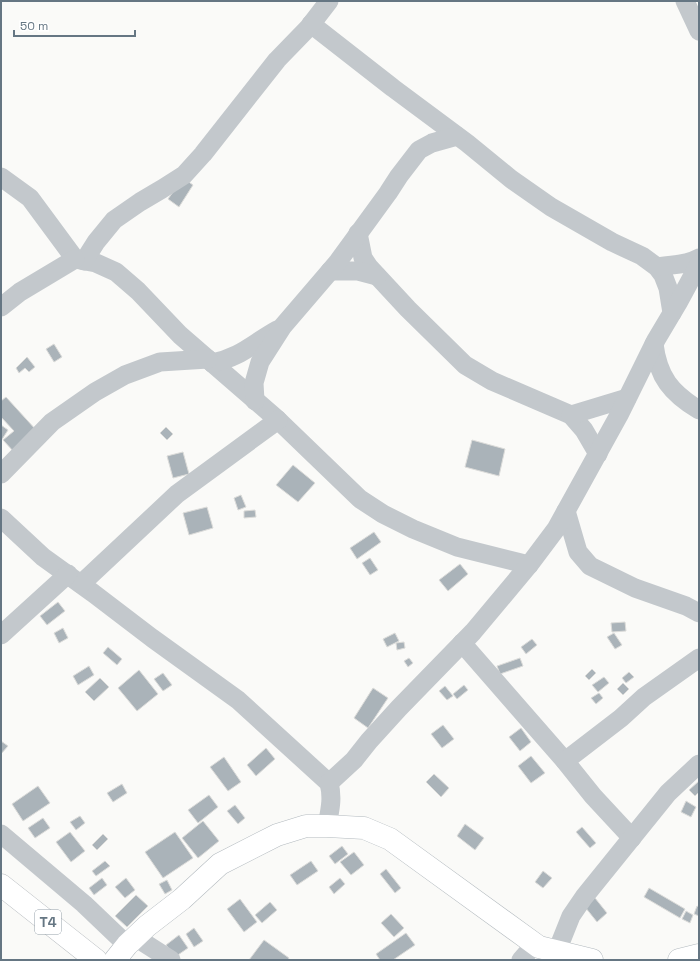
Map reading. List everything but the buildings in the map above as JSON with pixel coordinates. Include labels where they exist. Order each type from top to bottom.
[{"type":"main road","points":[[126,947],[147,926],[182,899],[220,864],[277,835],[306,826],[327,826],[364,828],[390,839],[541,953],[592,960]]},
{"type":"main road","name":"T4","points":[[1,885],[96,960]]},
{"type":"main road","points":[[679,960],[699,955]]},
{"type":"street","points":[[1,307],[20,292],[79,260],[114,220],[184,175],[203,154],[277,60],[311,24],[329,1]]},
{"type":"street","points":[[685,1],[699,31]]},
{"type":"street","points":[[311,24],[511,179],[551,207],[612,242],[642,256],[657,267],[663,275],[668,288],[672,313]]},
{"type":"street","points":[[255,401],[254,383],[260,362],[283,326],[330,271],[419,150],[432,143],[457,136]]},
{"type":"street","points":[[1,177],[30,198],[79,260],[96,263],[116,272],[138,291],[180,335],[278,420],[360,499],[383,514],[413,529],[457,547],[530,565]]},
{"type":"street","points":[[358,233],[363,258],[377,276],[436,338],[465,365],[492,381],[571,415],[584,430],[598,454]]},
{"type":"street","points":[[657,267],[679,265],[692,262],[699,258]]},
{"type":"street","points":[[329,783],[354,760],[399,708],[462,643],[530,565],[556,529],[598,454],[654,344],[699,264]]},
{"type":"street","points":[[330,271],[358,271],[377,276]]},
{"type":"street","points":[[1,474],[52,422],[95,392],[125,375],[160,362],[226,360],[237,355],[283,326]]},
{"type":"street","points":[[654,344],[655,358],[659,370],[672,389],[682,400],[699,410]]},
{"type":"street","points":[[571,415],[627,398]]},
{"type":"street","points":[[1,636],[74,579],[177,494],[278,420]]},
{"type":"street","points":[[566,511],[578,552],[590,566],[635,588],[686,606],[699,613]]},
{"type":"street","points":[[1,518],[43,557],[238,700],[329,783],[332,794],[327,826]]},
{"type":"street","points":[[462,643],[565,761],[593,796],[632,838]]},
{"type":"street","points":[[565,761],[620,718],[644,697],[699,658]]},
{"type":"street","points":[[541,953],[571,916],[598,878],[668,793],[699,764]]},
{"type":"street","points":[[1,834],[84,904],[126,947],[171,960]]}]
